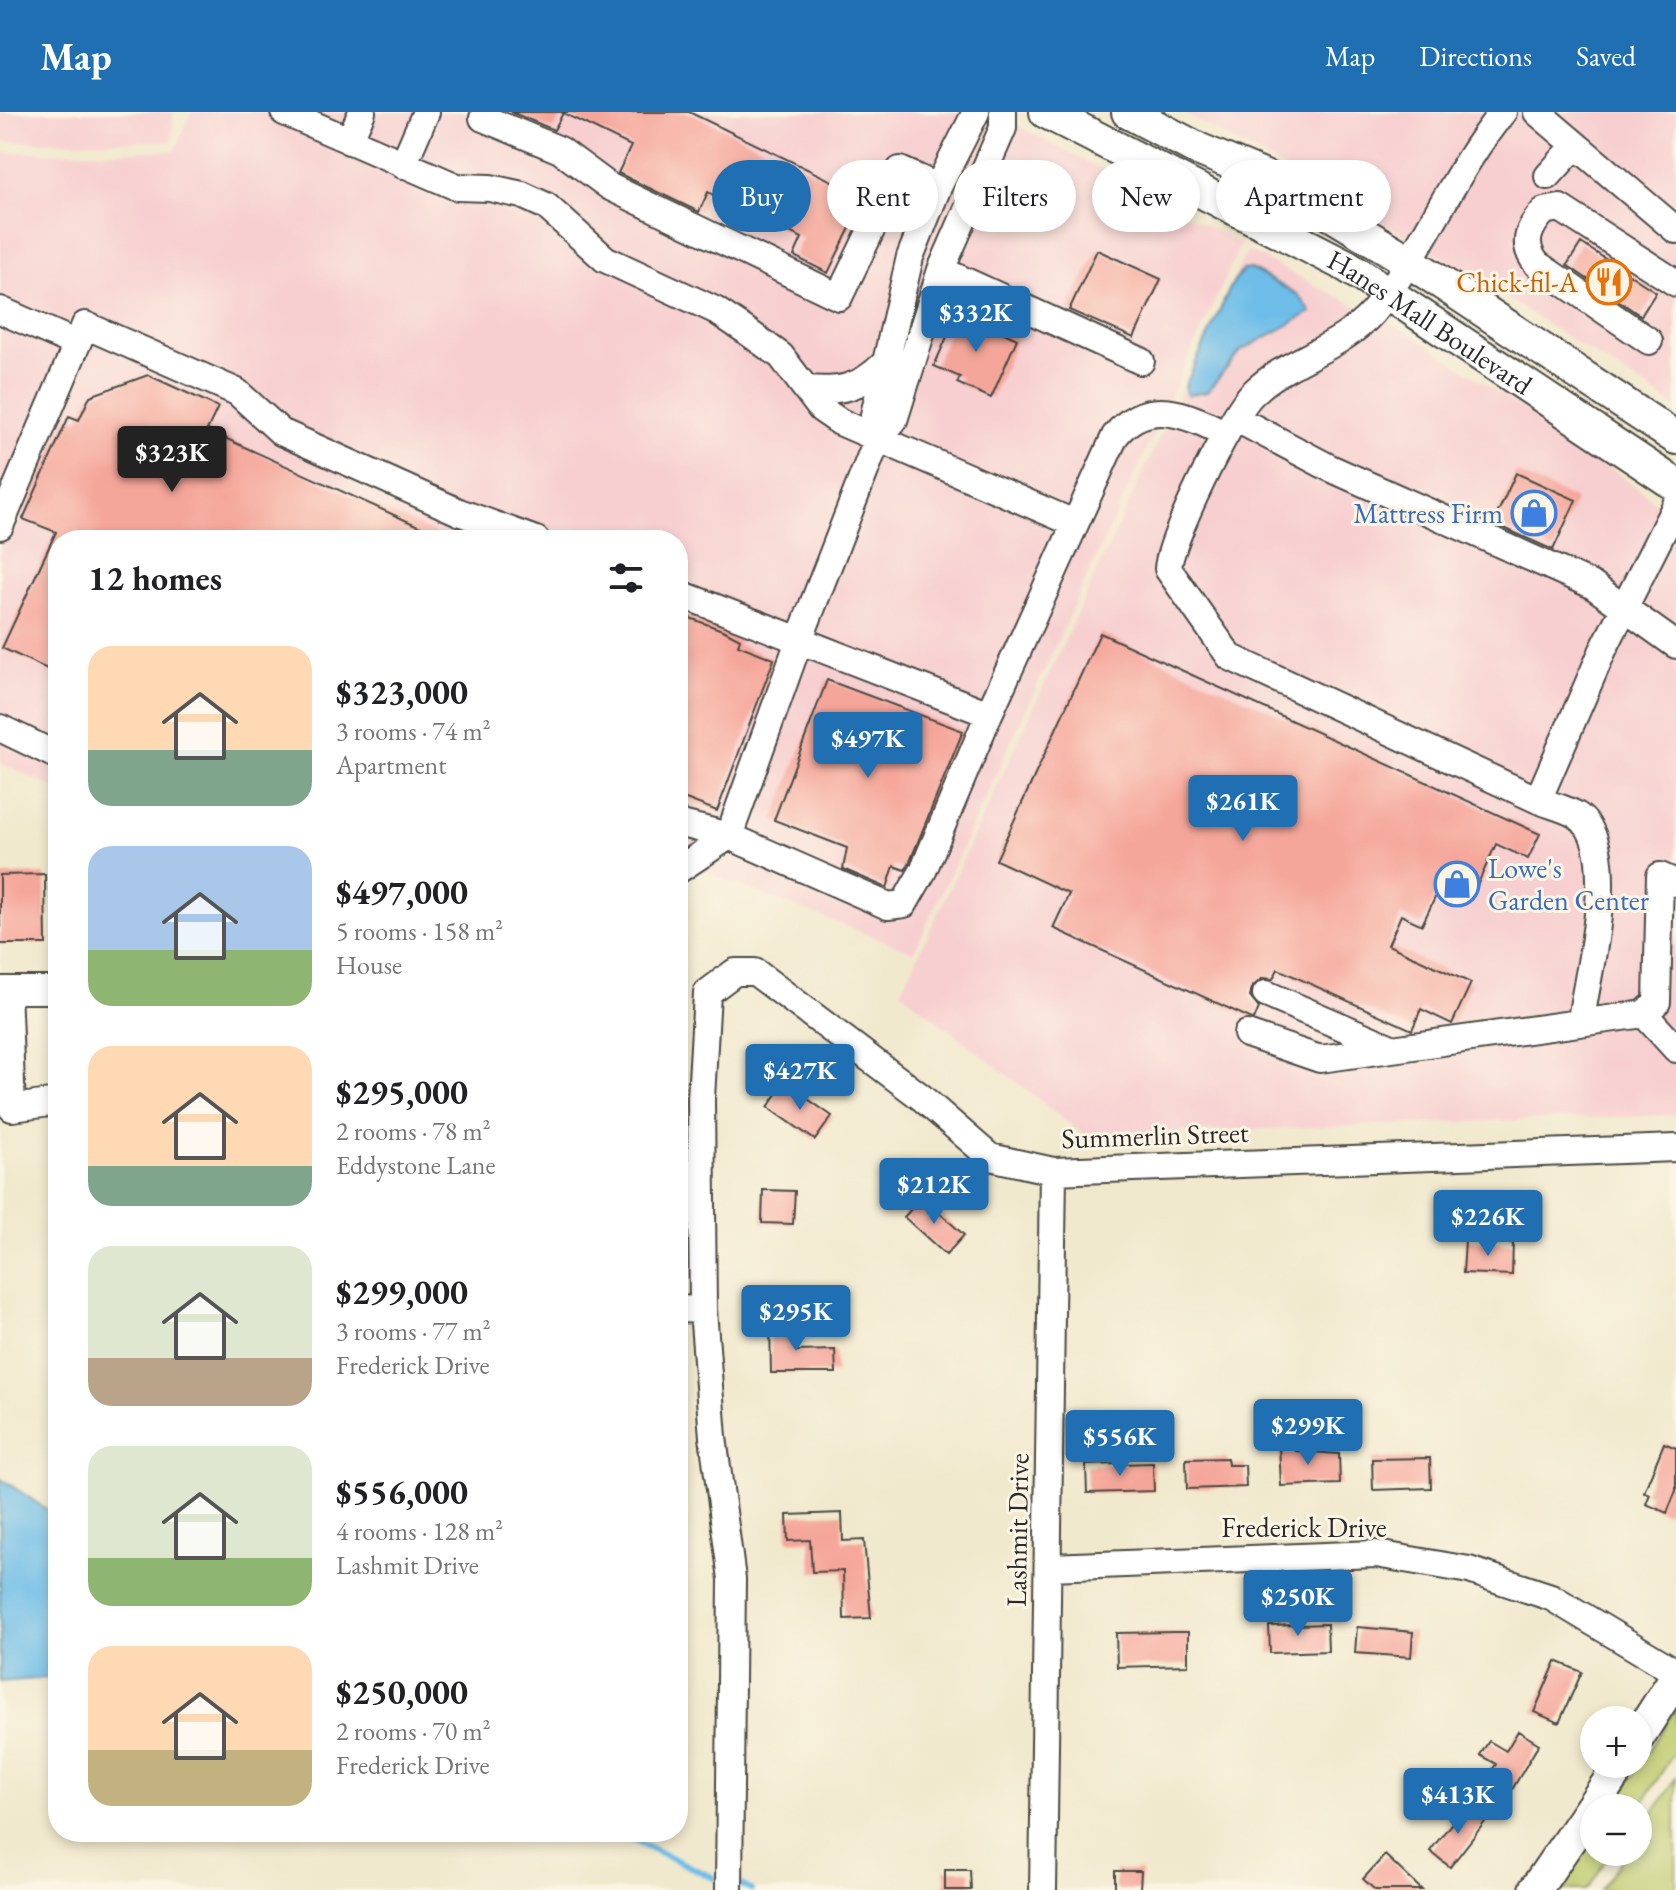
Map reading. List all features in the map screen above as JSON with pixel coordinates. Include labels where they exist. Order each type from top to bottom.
[{"type":"main road","name":"Hanes Mall Boulevard","points":[[1046,112],[1267,224],[1387,292],[1676,485]]},
{"type":"main road","name":"Hanes Mall Boulevard","points":[[1128,112],[1198,149],[1279,183],[1407,260],[1676,438]]},
{"type":"main road","points":[[1652,1714],[1676,1674]]},
{"type":"main road","points":[[1535,1890],[1611,1778]]},
{"type":"street","points":[[284,112],[457,187],[490,188],[522,195],[546,206],[605,259],[715,310],[781,356],[821,409],[877,440],[1074,523]]},
{"type":"street","points":[[349,141],[362,112]]},
{"type":"street","points":[[403,165],[426,112]]},
{"type":"street","points":[[486,112],[483,118],[560,150],[610,187],[839,297],[870,232]]},
{"type":"street","points":[[938,187],[976,112]]},
{"type":"street","points":[[688,863],[729,836],[800,638],[877,440],[894,420],[941,270],[1003,128],[1003,112]]},
{"type":"street","points":[[1503,112],[1480,139],[1374,311],[1345,338],[1253,393],[1231,426],[1175,543],[1168,569],[1224,650],[1241,663],[1578,816],[1598,848],[1597,942],[1586,980],[1581,1021]]},
{"type":"street","points":[[1537,112],[1676,230]]},
{"type":"street","points":[[1548,176],[1576,145]]},
{"type":"street","points":[[1649,341],[1537,264],[1529,254],[1529,232],[1544,211],[1560,208],[1676,283]]},
{"type":"street","points":[[877,440],[874,415],[884,364],[910,257],[920,232]]},
{"type":"street","points":[[941,270],[1141,361]]},
{"type":"street","points":[[0,310],[77,344]]},
{"type":"street","points":[[0,526],[85,325],[237,392],[281,432],[459,512],[508,530]]},
{"type":"street","points":[[807,389],[850,389],[869,379],[884,364]]},
{"type":"street","points":[[688,826],[729,836],[881,904],[900,907],[923,871],[989,714],[1115,436],[1138,415],[1155,411],[1185,414],[1231,426],[1592,585],[1676,645]]},
{"type":"street","points":[[1538,800],[1623,607],[1676,505]]},
{"type":"street","points":[[688,597],[989,714]]},
{"type":"street","points":[[0,728],[48,751]]},
{"type":"street","points":[[1247,1034],[1320,1059],[1644,1014],[1657,1002],[1660,876],[1676,883]]},
{"type":"street","name":"Summerlin Street","points":[[690,1097],[707,993],[735,972],[755,972],[910,1088],[990,1157],[1053,1171],[1676,1148]]},
{"type":"street","points":[[48,990],[3,990],[12,1108],[48,1103]]},
{"type":"street","points":[[1266,994],[1389,1047]]},
{"type":"street","points":[[1644,1014],[1676,1049]]},
{"type":"street","points":[[690,1097],[690,1310],[713,1437],[732,1579],[729,1890]]},
{"type":"street","name":"Lashmit Drive","points":[[1043,1890],[1050,1567],[1053,1171]]},
{"type":"street","name":"Frederick Drive","points":[[1050,1567],[1376,1554],[1469,1570],[1551,1597],[1676,1674]]},
{"type":"shaded area","points":[[0,112],[173,112],[172,141],[0,142]]},
{"type":"shaded area","points":[[191,112],[992,112],[1092,165],[1092,232],[1200,232],[1200,222],[1241,244],[914,952],[688,866],[688,530],[48,530],[48,785],[0,762],[0,153],[175,151]]},
{"type":"shaded area","points":[[1182,112],[1676,112],[1676,407],[1444,258],[1391,228],[1391,160],[1268,160]]},
{"type":"shaded area","points":[[1247,250],[1413,335],[1623,477],[1676,518],[1676,1115],[1084,1135],[901,992]]},
{"type":"green space","points":[[1676,1708],[1676,1749],[1648,1794],[1622,1794],[1632,1778],[1652,1778],[1652,1746]]},
{"type":"green space","points":[[1676,1777],[1676,1885],[1670,1890],[1600,1890],[1618,1866],[1652,1866],[1652,1816]]},
{"type":"green space","points":[[1580,1856],[1580,1866],[1602,1866],[1586,1890],[1555,1890]]},
{"type":"water","points":[[1251,269],[1298,295],[1311,312],[1241,351],[1207,392],[1187,395],[1185,386],[1231,286],[1243,270]]},
{"type":"water","points":[[0,1478],[48,1510],[48,1678],[0,1682]]},
{"type":"building","points":[[511,112],[689,112],[788,160],[712,160],[712,194],[708,192],[699,212],[618,173],[631,146],[563,113],[554,130]]},
{"type":"building","points":[[811,171],[827,179],[827,232],[848,232],[828,273],[794,256],[802,238],[790,232],[811,232]]},
{"type":"building","name":"Chick-fil-A","points":[[1581,243],[1656,292],[1641,316],[1567,265]]},
{"type":"building","points":[[1097,250],[1161,279],[1134,338],[1069,310]]},
{"type":"building","points":[[958,312],[1017,339],[991,398],[957,383],[960,377],[934,366]]},
{"type":"building","points":[[148,375],[218,407],[207,430],[427,530],[51,530],[23,519],[69,416],[79,420],[90,396]]},
{"type":"building","name":"Mattress Firm","points":[[1516,473],[1576,500],[1553,550],[1493,523]]},
{"type":"building","points":[[48,549],[48,669],[2,648]]},
{"type":"building","points":[[688,617],[725,631],[740,639],[738,645],[774,659],[717,811],[688,800]]},
{"type":"building","points":[[1100,633],[1540,834],[1528,859],[1496,844],[1471,899],[1441,885],[1422,925],[1401,915],[1388,945],[1471,983],[1452,1024],[1421,1009],[1412,1030],[1278,969],[1273,979],[1263,978],[1252,987],[1250,997],[1259,1008],[1254,1020],[1053,928],[1069,894],[996,860]]},
{"type":"building","points":[[827,680],[963,731],[909,864],[905,870],[894,866],[887,888],[843,869],[847,848],[774,820]]},
{"type":"building","points":[[45,874],[46,944],[0,944],[0,875]]},
{"type":"building","points":[[785,1083],[832,1116],[815,1140],[768,1107]]},
{"type":"building","points":[[763,1190],[795,1191],[793,1224],[762,1223]]},
{"type":"building","points":[[922,1197],[964,1235],[946,1255],[904,1217]]},
{"type":"building","points":[[1465,1240],[1513,1243],[1512,1275],[1463,1273]]},
{"type":"building","points":[[796,1320],[797,1351],[835,1350],[836,1373],[771,1373],[770,1321]]},
{"type":"building","points":[[1295,1443],[1296,1451],[1339,1454],[1340,1484],[1281,1486],[1279,1444]]},
{"type":"building","points":[[1664,1443],[1676,1448],[1676,1491],[1667,1513],[1646,1504],[1650,1494],[1644,1492]]},
{"type":"building","points":[[1227,1458],[1228,1465],[1245,1465],[1246,1487],[1187,1489],[1186,1459]]},
{"type":"building","points":[[1430,1458],[1431,1488],[1373,1490],[1372,1459]]},
{"type":"building","points":[[1153,1463],[1154,1491],[1087,1493],[1086,1465]]},
{"type":"building","points":[[842,1513],[843,1541],[864,1540],[871,1618],[844,1619],[843,1571],[812,1572],[810,1540],[788,1541],[787,1515]]},
{"type":"building","points":[[1327,1624],[1328,1651],[1270,1653],[1269,1626]]},
{"type":"building","points":[[1357,1627],[1413,1632],[1411,1657],[1355,1653]]},
{"type":"building","points":[[1188,1632],[1188,1665],[1117,1667],[1116,1633]]},
{"type":"building","points":[[1556,1661],[1582,1672],[1559,1723],[1534,1712]]},
{"type":"building","points":[[1518,1731],[1539,1744],[1510,1793],[1487,1778],[1496,1764],[1480,1755],[1489,1741],[1506,1751]]},
{"type":"building","points":[[1465,1806],[1485,1822],[1450,1867],[1430,1851]]},
{"type":"building","points":[[1385,1855],[1422,1890],[1375,1890],[1363,1879]]},
{"type":"building","points":[[945,1870],[970,1870],[971,1890],[945,1890]]},
{"type":"building","points":[[1115,1871],[1141,1871],[1140,1890],[1115,1890]]},
{"type":"waterway","points":[[638,1842],[714,1878]]},
{"type":"waterway","points":[[742,1885],[751,1890]]},
{"type":"place","name":"Chick-fil-A","points":[[1609,282]]},
{"type":"place","name":"Mattress Firm","points":[[1534,513]]},
{"type":"place","name":"Lowe's Garden Center","points":[[1457,884]]}]
